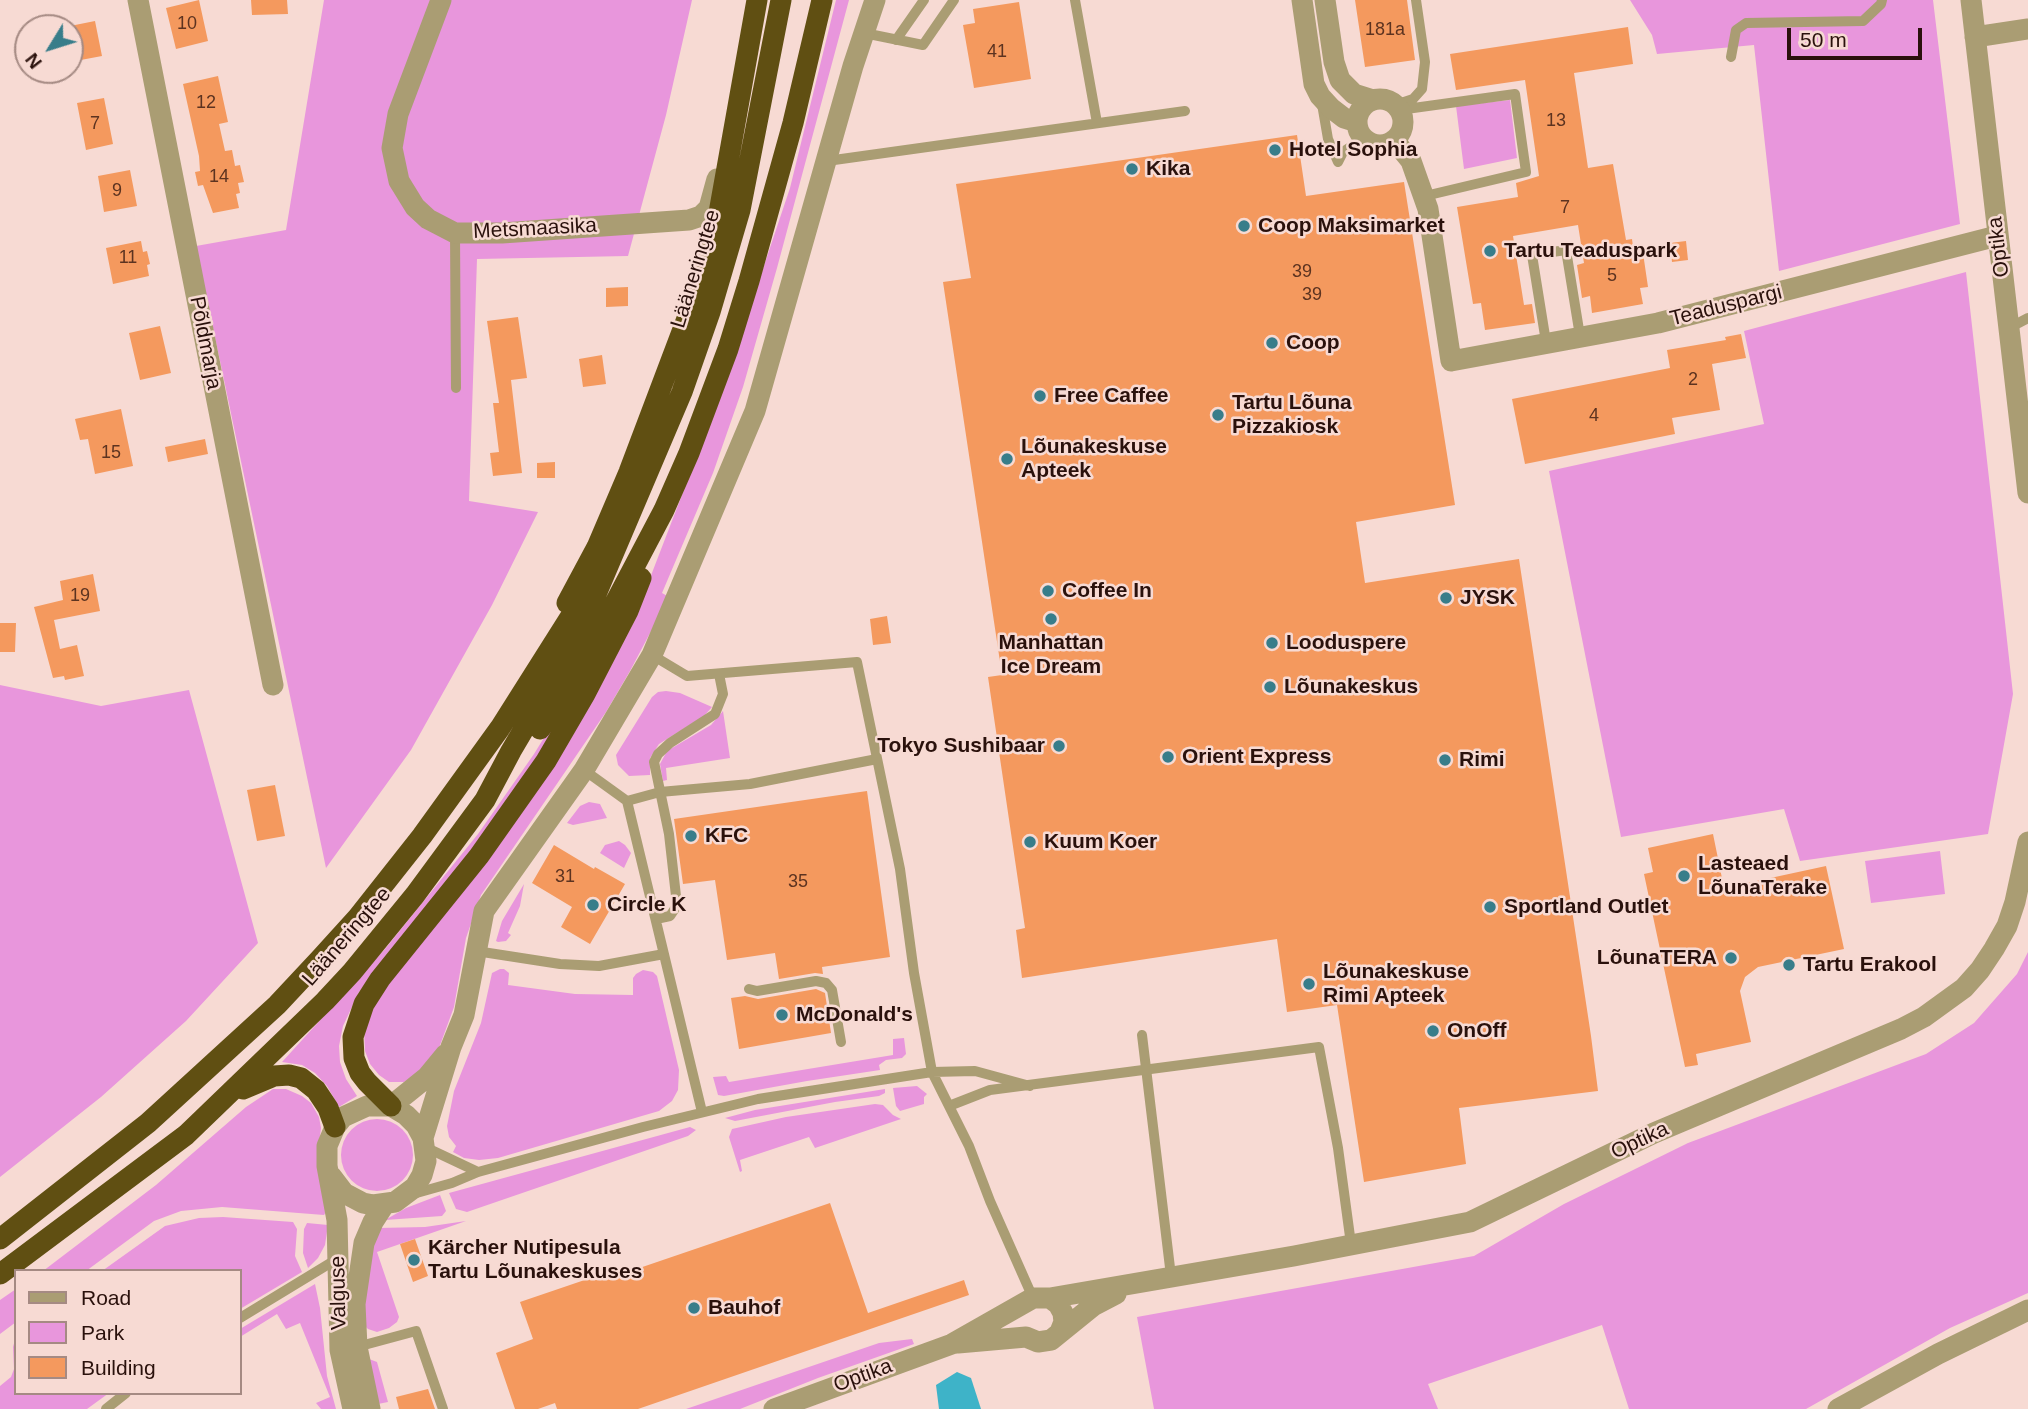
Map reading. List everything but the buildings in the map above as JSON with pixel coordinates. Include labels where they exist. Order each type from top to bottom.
[{"type":"highway","points":[[500,728],[597,547],[629,472],[691,308],[717,224],[757,0]]},
{"type":"highway","name":"Lääneringtee","points":[[0,1273],[186,1135],[226,1098],[352,972],[415,895],[485,800],[577,639],[658,453],[706,323],[740,210],[781,0]]},
{"type":"highway","points":[[485,800],[521,759],[564,695],[664,510],[689,453],[728,349],[793,123],[822,0]]},
{"type":"highway","points":[[391,1106],[367,1082],[357,1066],[353,1037],[359,1015],[380,979],[503,823],[566,728],[628,611],[664,510]]},
{"type":"highway","name":"Lääneringtee","points":[[0,1239],[148,1123],[277,1005],[358,917],[422,836],[500,728],[618,540]]},
{"type":"highway","points":[[226,1098],[264,1079],[297,1076],[316,1090],[328,1108],[335,1127]]},
{"type":"street","name":"Põldmarja","points":[[138,0],[273,685]]},
{"type":"street","name":"Metsmaasika","points":[[441,0],[398,114],[392,148],[398,181],[410,201],[428,219],[454,233],[515,232],[689,220],[701,216],[709,208],[714,195],[719,169],[734,124]]},
{"type":"street","points":[[424,1143],[451,1046],[464,1015],[484,911],[584,770],[652,655],[755,411],[875,0]]},
{"type":"street","points":[[1302,0],[1314,84],[1320,96],[1375,144],[1388,143],[1394,140],[1401,129],[1402,116],[1397,107],[1385,100],[1373,100],[1353,93],[1340,80],[1334,62],[1325,0]]},
{"type":"street","name":"Optika","points":[[1971,0],[2028,493]]},
{"type":"street","points":[[1975,37],[2028,29]]},
{"type":"street","points":[[1361,130],[1363,106],[1373,100]]},
{"type":"street","points":[[1394,140],[1411,161],[1425,196]]},
{"type":"street","name":"Teaduspargi","points":[[1425,196],[1451,361],[1658,323],[1997,236]]},
{"type":"street","name":"Optika","points":[[1041,1298],[1081,1294],[1452,1226],[1481,1217],[1654,1133],[1901,1029],[1924,1017],[1964,988],[1980,970],[2007,926],[2028,842]]},
{"type":"street","points":[[391,1106],[427,1077],[451,1046]]},
{"type":"street","points":[[331,1176],[336,1185],[353,1199],[384,1205],[404,1197],[415,1187],[426,1161],[424,1143],[416,1125],[391,1106],[367,1105],[343,1117],[335,1127]]},
{"type":"street","name":"Valguse","points":[[335,1127],[326,1156],[337,1220],[353,1409]]},
{"type":"street","name":"Valguse","points":[[370,1409],[349,1348],[364,1243],[384,1205]]},
{"type":"street","name":"Optika","points":[[1060,1332],[1093,1306],[1142,1281]]},
{"type":"street","points":[[953,1343],[1041,1298]]},
{"type":"street","points":[[953,1343],[1026,1338],[1038,1342],[1051,1340],[1060,1332],[1064,1322],[1063,1312],[1058,1304],[1041,1298],[1023,1305],[1018,1316],[1019,1328],[1026,1338]]},
{"type":"street","points":[[1838,1409],[1938,1354],[2028,1310]]},
{"type":"street","name":"Optika","points":[[774,1409],[953,1343]]},
{"type":"lane","points":[[895,40],[924,0]]},
{"type":"lane","points":[[864,33],[923,46],[954,0]]},
{"type":"lane","points":[[1075,0],[1097,123]]},
{"type":"lane","points":[[1397,107],[1413,99],[1422,89],[1426,62],[1416,0]]},
{"type":"lane","points":[[1731,57],[1736,30],[1746,23],[1863,21],[1882,0]]},
{"type":"lane","points":[[1397,107],[1515,94],[1526,172],[1425,196]]},
{"type":"lane","points":[[1320,96],[1328,139],[1338,162],[1361,130]]},
{"type":"lane","points":[[827,161],[1185,111]]},
{"type":"lane","points":[[454,233],[456,388]]},
{"type":"lane","points":[[1546,342],[1532,255],[1566,250],[1580,336]]},
{"type":"lane","points":[[2008,328],[2028,318]]},
{"type":"lane","points":[[652,655],[687,676],[857,662],[900,869],[932,1072],[969,1146],[990,1201],[1041,1298]]},
{"type":"lane","points":[[656,919],[670,916],[676,907],[673,860],[654,762],[670,743],[715,714],[723,694],[719,674]]},
{"type":"lane","points":[[627,801],[660,792],[750,784],[877,760]]},
{"type":"lane","points":[[584,770],[627,801],[702,1112]]},
{"type":"lane","points":[[476,951],[560,964],[599,966],[664,954]]},
{"type":"lane","points":[[749,989],[757,991],[816,981],[826,983],[832,990],[841,1042]]},
{"type":"lane","points":[[1142,1035],[1171,1276]]},
{"type":"lane","points":[[949,1106],[990,1090],[1319,1047],[1338,1148],[1351,1244]]},
{"type":"lane","points":[[404,1197],[478,1172],[758,1099],[932,1072],[975,1071],[1030,1086]]},
{"type":"lane","points":[[424,1143],[478,1172]]},
{"type":"lane","points":[[242,1317],[340,1257]]},
{"type":"lane","points":[[349,1348],[416,1331],[443,1409]]},
{"type":"lane","points":[[106,1409],[124,1395]]},
{"type":"green space","points":[[324,0],[692,0],[666,115],[628,256],[477,259],[469,501],[538,512],[492,605],[411,750],[326,868],[196,246],[286,230]]},
{"type":"green space","points":[[836,0],[849,0],[777,268],[743,387],[713,473],[662,593],[669,597],[606,712],[481,895],[466,938],[454,1007],[439,1048],[426,1068],[404,1082],[389,1082],[370,1064],[365,1051],[364,1031],[373,1004],[640,604],[722,391],[790,188]]},
{"type":"green space","points":[[1630,0],[1933,0],[1960,224],[1779,271],[1754,45],[1657,54],[1652,35]]},
{"type":"green space","points":[[1510,100],[1517,158],[1464,169],[1456,106]]},
{"type":"green space","points":[[1966,272],[2013,694],[1988,834],[1800,861],[1784,809],[1621,837],[1549,471],[1764,424],[1744,331]]},
{"type":"green space","points":[[585,671],[538,757],[482,838],[359,992],[343,1026],[339,1046],[340,1062],[346,1079],[357,1096],[339,1107],[327,1086],[315,1073],[302,1065],[282,1062],[385,949],[478,834],[534,754]]},
{"type":"green space","points":[[0,685],[101,706],[189,690],[258,943],[186,1021],[101,1097],[0,1177]]},
{"type":"green space","points":[[658,692],[680,693],[712,707],[704,716],[659,744],[650,758],[650,775],[629,776],[618,765],[616,755],[652,697]]},
{"type":"green space","points":[[723,711],[730,758],[666,768],[667,780],[663,781],[660,764],[667,751],[711,725]]},
{"type":"green space","points":[[589,802],[600,804],[607,818],[573,825],[567,823],[580,806]]},
{"type":"green space","points":[[619,841],[631,853],[624,868],[600,853],[605,845]]},
{"type":"green space","points":[[1940,851],[1945,894],[1871,903],[1865,861]]},
{"type":"green space","points":[[524,884],[520,906],[508,933],[511,935],[506,941],[498,942],[496,941],[502,921]]},
{"type":"green space","points":[[2028,952],[2028,1293],[1950,1328],[1806,1409],[1629,1409],[1602,1325],[1428,1384],[1438,1409],[1154,1409],[1137,1317],[1474,1256],[1564,1204],[1688,1143],[1926,1054],[1974,1023],[2017,974]]},
{"type":"green space","points":[[500,969],[509,973],[508,985],[575,994],[633,995],[633,978],[636,974],[643,970],[653,972],[657,976],[679,1070],[678,1090],[672,1101],[659,1111],[498,1158],[464,1158],[453,1152],[456,1146],[449,1137],[447,1126],[454,1091],[481,1023],[492,973]]},
{"type":"green space","points":[[904,1038],[906,1054],[902,1058],[886,1060],[879,1065],[880,1070],[724,1096],[718,1095],[713,1077],[726,1076],[729,1082],[893,1055],[893,1039]]},
{"type":"green space","points":[[917,1086],[927,1094],[924,1104],[900,1111],[896,1106],[893,1088]]},
{"type":"green space","points":[[273,1089],[286,1089],[311,1103],[319,1117],[321,1128],[319,1144],[326,1212],[324,1215],[222,1207],[181,1211],[154,1221],[89,1269],[46,1269],[156,1185],[246,1107]]},
{"type":"green space","points":[[885,1089],[885,1093],[879,1096],[735,1121],[725,1118],[755,1110]]},
{"type":"green space","points":[[883,1105],[901,1119],[815,1148],[809,1137],[740,1160],[740,1172],[729,1137],[732,1129],[786,1117]]},
{"type":"green space","points":[[384,1119],[403,1129],[411,1141],[411,1169],[403,1181],[391,1189],[370,1191],[351,1181],[343,1169],[341,1148],[351,1129],[363,1121]]},
{"type":"green space","points":[[690,1127],[696,1130],[688,1136],[467,1212],[456,1209],[449,1193]]},
{"type":"green space","points":[[440,1195],[446,1211],[442,1216],[385,1220],[406,1208]]},
{"type":"green space","points":[[199,1218],[293,1222],[297,1229],[295,1256],[302,1272],[242,1308],[242,1269],[105,1269],[165,1226]]},
{"type":"green space","points":[[466,1221],[377,1252],[399,1317],[389,1328],[377,1332],[368,1329],[365,1326],[363,1285],[378,1228],[425,1227]]},
{"type":"green space","points":[[307,1223],[328,1225],[325,1245],[308,1268],[303,1253],[304,1229]]},
{"type":"green space","points":[[315,1284],[327,1376],[336,1409],[321,1409],[316,1403],[330,1397],[300,1323],[286,1329],[277,1314],[242,1336],[242,1328]]},
{"type":"green space","points":[[14,1290],[14,1324],[0,1334],[0,1300]]},
{"type":"green space","points":[[912,1339],[914,1344],[740,1409],[686,1409],[879,1343]]},
{"type":"green space","points":[[369,1359],[377,1362],[388,1402],[378,1404]]},
{"type":"green space","points":[[14,1369],[14,1395],[106,1395],[87,1409],[0,1409],[0,1386],[11,1377]]},
{"type":"water","points":[[957,1372],[971,1378],[981,1409],[939,1409],[936,1385]]},
{"type":"place","name":"Hotel Sophia","points":[[1275,150]]},
{"type":"place","name":"Kika","points":[[1132,169]]},
{"type":"place","name":"Coop Maksimarket","points":[[1244,226]]},
{"type":"place","name":"Tartu Teaduspark","points":[[1490,251]]},
{"type":"place","name":"Coop","points":[[1272,343]]},
{"type":"place","name":"Free Caffee","points":[[1040,396]]},
{"type":"place","name":"Tartu Lõuna Pizzakiosk","points":[[1218,415]]},
{"type":"place","name":"Lõunakeskuse Apteek","points":[[1007,459]]},
{"type":"place","name":"Coffee In","points":[[1048,591]]},
{"type":"place","name":"JYSK","points":[[1446,598]]},
{"type":"place","name":"Manhattan Ice Dream","points":[[1051,619]]},
{"type":"place","name":"Looduspere","points":[[1272,643]]},
{"type":"place","name":"Lõunakeskus","points":[[1270,687]]},
{"type":"place","name":"Tokyo Sushibaar","points":[[1059,746]]},
{"type":"place","name":"Orient Express","points":[[1168,757]]},
{"type":"place","name":"Rimi","points":[[1445,760]]},
{"type":"place","name":"KFC","points":[[691,836]]},
{"type":"place","name":"Kuum Koer","points":[[1030,842]]},
{"type":"place","name":"Lasteaed LõunaTerake","points":[[1684,876]]},
{"type":"place","name":"Circle K","points":[[593,905]]},
{"type":"place","name":"Sportland Outlet","points":[[1490,907]]},
{"type":"place","name":"LõunaTERA","points":[[1731,958]]},
{"type":"place","name":"Tartu Erakool","points":[[1789,965]]},
{"type":"place","name":"Lõunakeskuse Rimi Apteek","points":[[1309,984]]},
{"type":"place","name":"McDonald's","points":[[782,1015]]},
{"type":"place","name":"OnOff","points":[[1433,1031]]},
{"type":"place","name":"Kärcher Nutipesula Tartu Lõunakeskuses","points":[[414,1260]]},
{"type":"place","name":"Bauhof","points":[[694,1308]]}]
